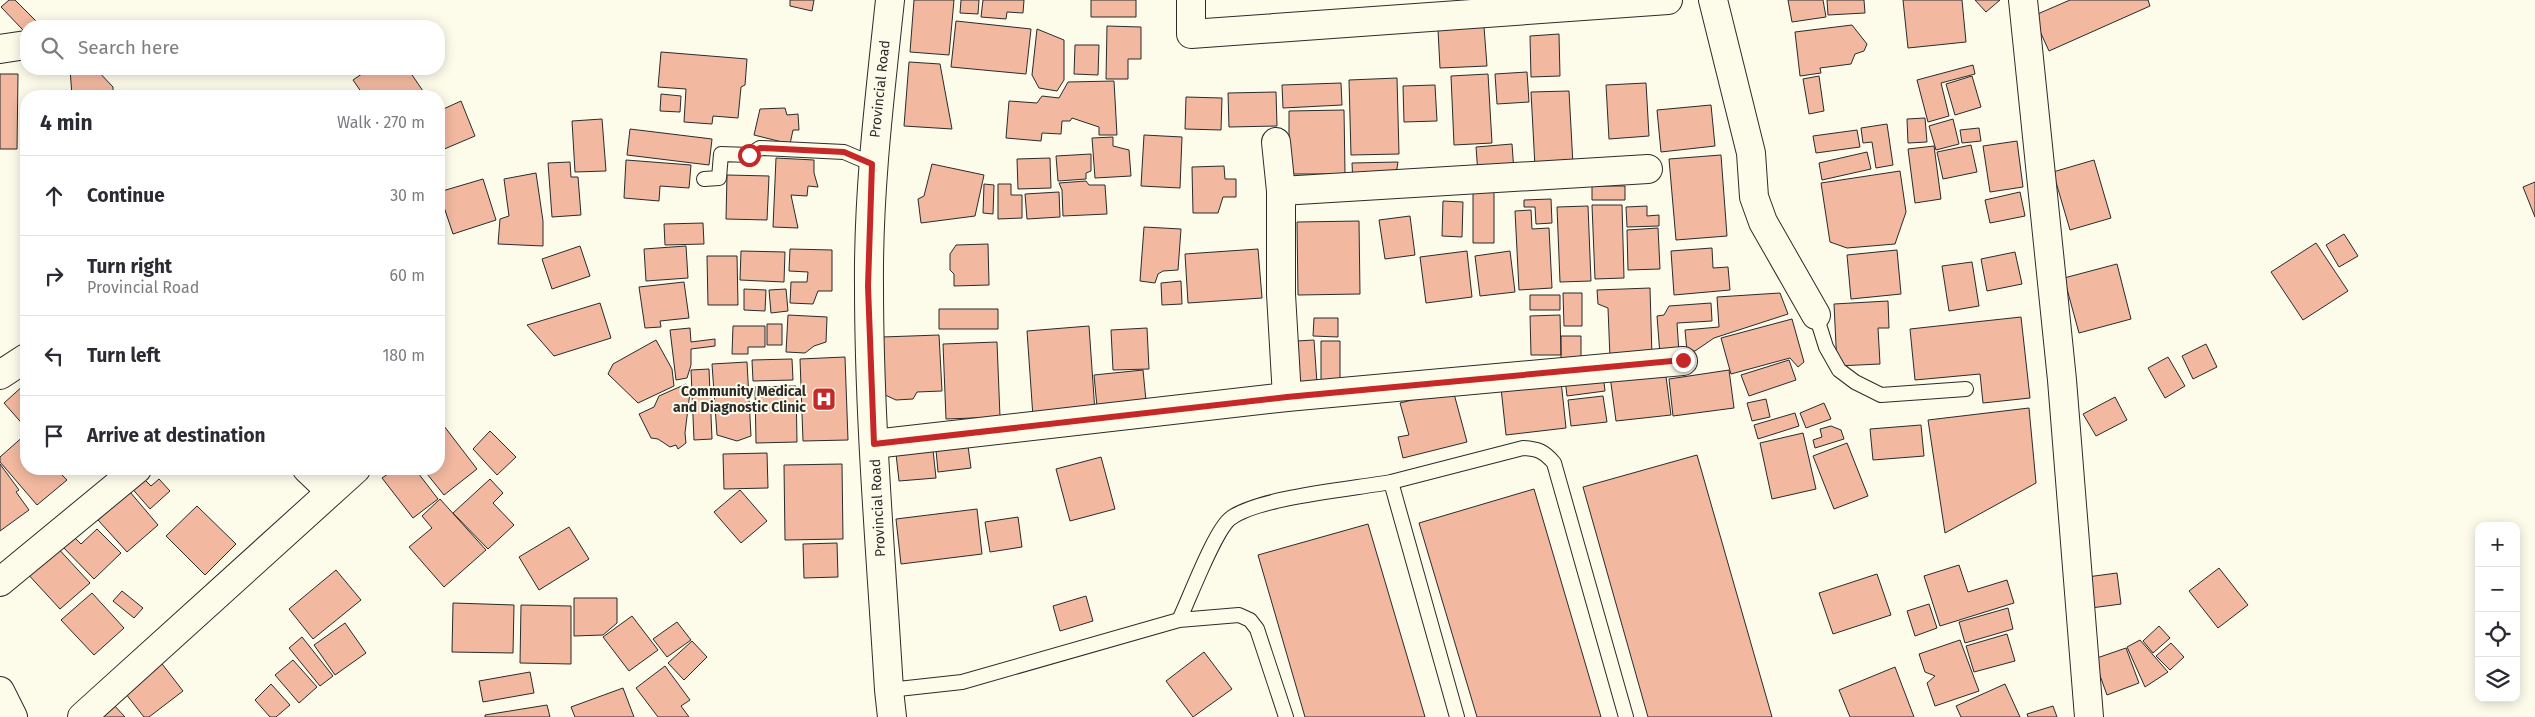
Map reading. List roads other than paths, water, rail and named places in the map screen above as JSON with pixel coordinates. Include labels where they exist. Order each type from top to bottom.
[{"type":"street","name":"Provincial Road","points":[[890,0],[872,164],[868,286],[874,444],[895,709]]},
{"type":"street","points":[[1191,0],[1191,34],[1487,7],[1668,0]]},
{"type":"street","points":[[1713,0],[1750,153],[1754,197],[1763,222],[1816,315]]},
{"type":"street","points":[[2023,0],[2062,380],[2089,717]]},
{"type":"street","points":[[0,49],[20,46]]},
{"type":"street","points":[[1276,142],[1281,192],[1281,294],[1287,397]]},
{"type":"street","points":[[1281,192],[1648,169]]},
{"type":"street","points":[[874,444],[1287,397],[1683,360]]},
{"type":"street","points":[[0,375],[20,362]]},
{"type":"street","points":[[0,582],[129,475]]},
{"type":"street","points":[[314,475],[330,491]]},
{"type":"street","points":[[82,717],[349,475]]},
{"type":"street","points":[[0,691],[13,717]]},
{"type":"lane","points":[[704,179],[718,178],[721,154],[749,155],[760,148],[844,152],[872,164]]},
{"type":"lane","points":[[1816,315],[1826,347],[1839,370],[1855,382],[1881,395],[1966,389]]},
{"type":"lane","points":[[1179,620],[1217,538],[1230,518],[1262,504],[1391,482],[1523,448],[1537,449],[1546,453],[1554,463],[1626,717]]},
{"type":"lane","points":[[1391,482],[1457,717]]},
{"type":"lane","points":[[895,709],[962,682],[1179,620],[1239,615],[1250,620],[1257,629],[1286,717]]},
{"type":"place","name":"Community Medical and Diagnostic Clinic","points":[[824,399]]}]
